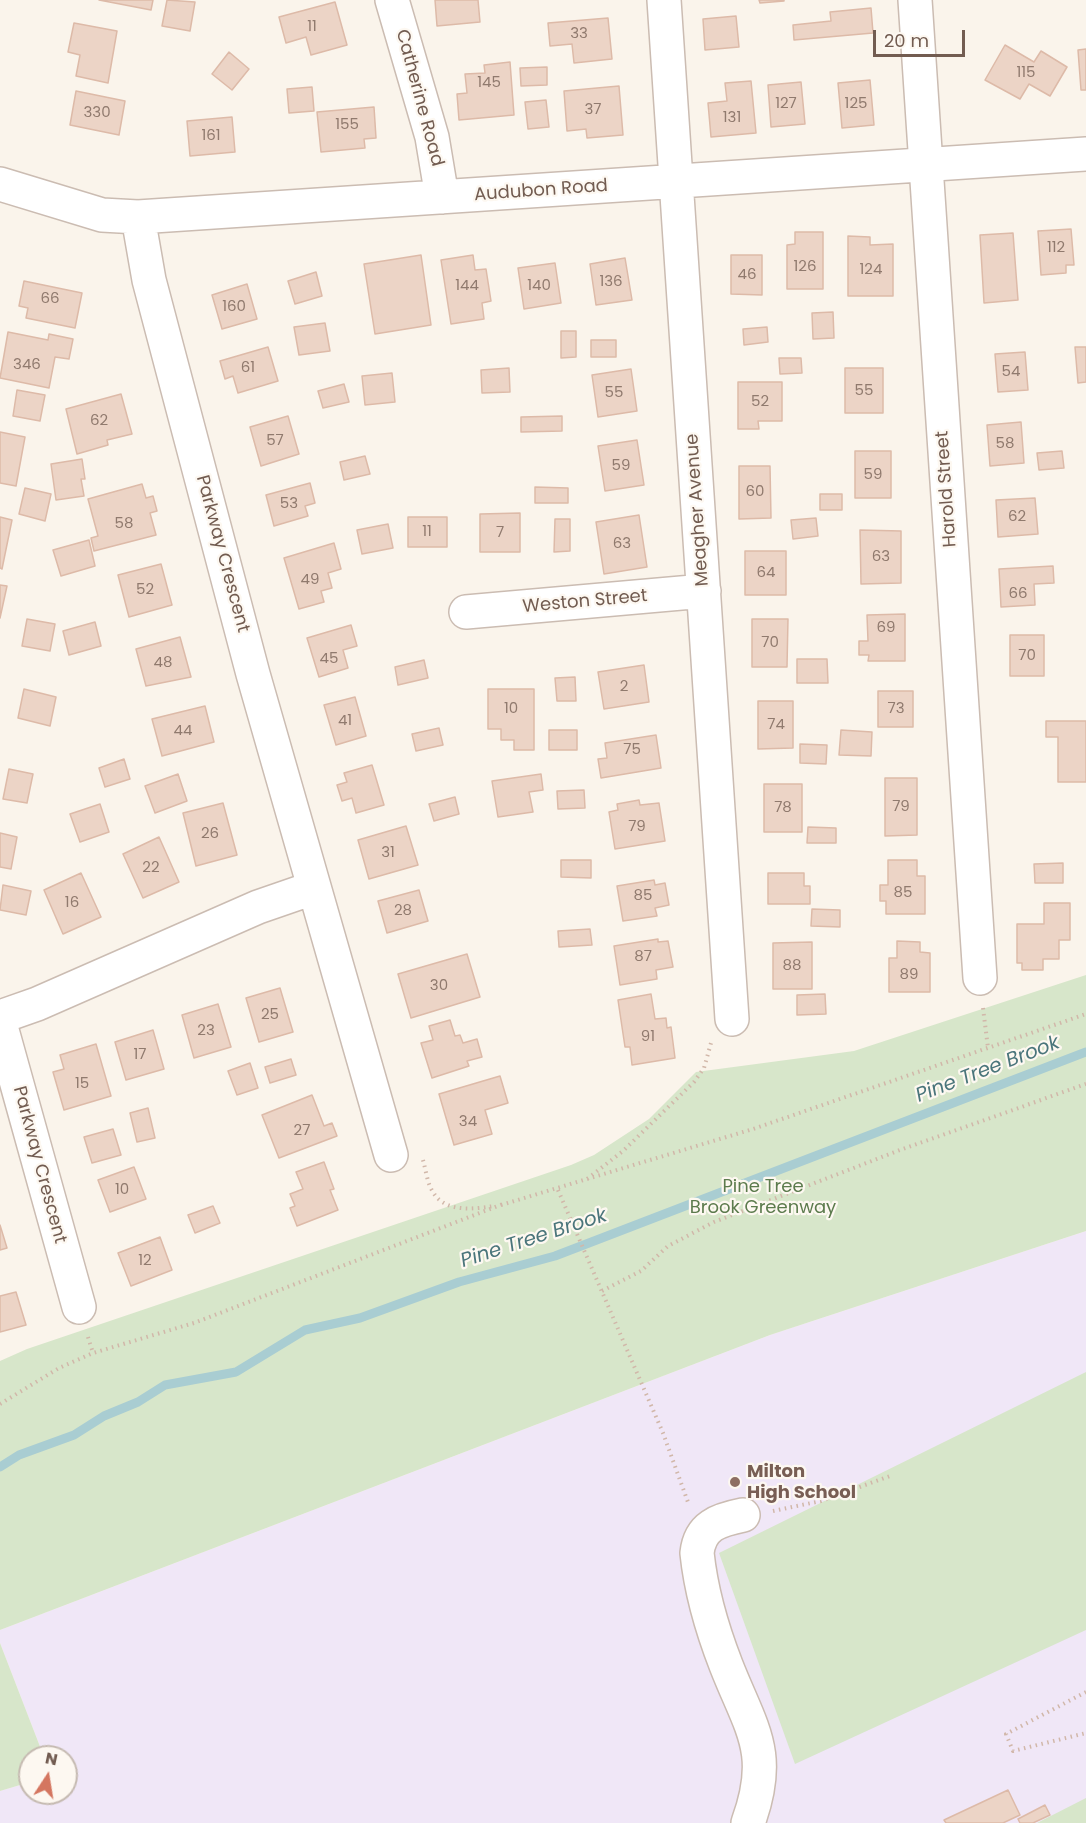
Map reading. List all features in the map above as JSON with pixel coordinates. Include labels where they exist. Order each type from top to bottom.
[{"type":"street","name":"Catherine Road","points":[[392,0],[432,137],[442,197]]},
{"type":"street","name":"Meagher Avenue","points":[[664,0],[732,1019]]},
{"type":"street","name":"Harold Street","points":[[915,0],[980,978]]},
{"type":"street","name":"Audubon Road","points":[[0,184],[102,215],[138,218],[1086,154]]},
{"type":"street","name":"Parkway Crescent","points":[[138,218],[152,291],[253,674],[391,1155]]},
{"type":"street","name":"Weston Street","points":[[466,612],[704,591]]},
{"type":"street","points":[[0,1017],[36,1004],[258,907],[313,888]]},
{"type":"street","name":"Parkway Crescent","points":[[0,1023],[79,1307]]},
{"type":"street","points":[[743,1515],[726,1518],[704,1531],[697,1553],[710,1617],[726,1666],[759,1743],[760,1777],[748,1823]]},
{"type":"path","points":[[980,978],[988,1048]]},
{"type":"path","points":[[391,1155],[418,1146],[433,1192],[451,1207],[466,1209],[503,1204],[558,1190],[587,1179],[753,1129],[1086,1014]]},
{"type":"path","points":[[587,1179],[623,1151],[694,1082],[710,1054],[710,1021],[732,1019]]},
{"type":"path","points":[[602,1291],[641,1271],[668,1246],[714,1222],[900,1150],[1086,1084]]},
{"type":"path","points":[[558,1190],[663,1433],[688,1504],[704,1531]]},
{"type":"path","points":[[0,1404],[59,1368],[93,1353],[194,1323],[503,1204]]},
{"type":"path","points":[[743,1515],[821,1501],[890,1476]]},
{"type":"path","points":[[1086,1692],[1006,1734],[1013,1751],[1086,1733]]},
{"type":"shaded area","name":"Milton High School","points":[[1086,1231],[1086,1823],[0,1823],[0,1791],[18,1786],[18,1805],[78,1805],[78,1745],[39,1745],[0,1643],[0,1630],[770,1335]]},
{"type":"green space","name":"Pine Tree Brook Greenway","points":[[1086,975],[1086,1231],[770,1335],[0,1630],[0,1361],[27,1349],[571,1165],[594,1155],[649,1119],[696,1072],[854,1051]]},
{"type":"green space","points":[[1086,1372],[1086,1630],[795,1764],[719,1553]]},
{"type":"green space","points":[[0,1643],[39,1745],[18,1745],[18,1786],[0,1791]]},
{"type":"green space","points":[[1086,1798],[1086,1823],[1037,1823]]},
{"type":"building","points":[[99,0],[153,0],[151,10]]},
{"type":"building","points":[[167,0],[195,2],[190,31],[162,26]]},
{"type":"building","points":[[435,0],[478,0],[480,22],[437,26]]},
{"type":"building","points":[[759,0],[784,0],[784,1],[760,3]]},
{"type":"building","points":[[335,2],[347,45],[311,55],[306,37],[286,43],[279,17]]},
{"type":"building","points":[[871,8],[873,33],[794,40],[793,25],[831,21],[830,12]]},
{"type":"building","points":[[736,16],[739,47],[705,50],[703,19]]},
{"type":"building","points":[[608,18],[612,59],[574,63],[572,44],[550,46],[548,23]]},
{"type":"building","points":[[74,23],[117,31],[108,83],[76,76],[80,55],[68,52]]},
{"type":"building","points":[[1005,45],[1034,62],[1041,51],[1067,67],[1050,96],[1029,84],[1020,99],[985,80]]},
{"type":"building","points":[[1086,49],[1086,90],[1081,90],[1078,50]]},
{"type":"building","points":[[229,52],[249,69],[232,90],[212,74]]},
{"type":"building","points":[[510,62],[514,115],[459,120],[457,94],[467,93],[465,74],[485,73],[484,65]]},
{"type":"building","points":[[547,67],[547,85],[521,86],[520,68]]},
{"type":"building","points":[[870,80],[874,125],[842,128],[838,83]]},
{"type":"building","points":[[751,81],[756,133],[711,137],[708,103],[727,101],[725,83]]},
{"type":"building","points":[[801,82],[805,124],[771,127],[768,85]]},
{"type":"building","points":[[619,86],[623,135],[587,138],[586,129],[567,131],[564,91]]},
{"type":"building","points":[[312,87],[314,111],[289,113],[287,89]]},
{"type":"building","points":[[76,91],[125,101],[119,135],[70,125]]},
{"type":"building","points":[[546,100],[549,127],[528,129],[525,102]]},
{"type":"building","points":[[374,107],[376,138],[364,139],[365,148],[321,152],[317,112]]},
{"type":"building","points":[[232,117],[235,152],[190,156],[187,121]]},
{"type":"building","points":[[1071,229],[1074,265],[1066,265],[1066,273],[1041,275],[1038,231]]},
{"type":"building","points":[[795,232],[823,232],[823,289],[787,289],[787,245],[795,244]]},
{"type":"building","points":[[1013,233],[1018,300],[984,303],[980,235]]},
{"type":"building","points":[[848,236],[870,237],[870,245],[893,244],[893,296],[848,296]]},
{"type":"building","points":[[421,255],[431,325],[375,334],[364,264]]},
{"type":"building","points":[[473,255],[475,270],[486,269],[491,301],[482,303],[484,319],[451,324],[441,260]]},
{"type":"building","points":[[731,255],[762,255],[762,295],[731,294]]},
{"type":"building","points":[[625,258],[632,300],[596,305],[590,264]]},
{"type":"building","points":[[555,263],[561,303],[524,309],[518,268]]},
{"type":"building","points":[[316,272],[322,296],[295,304],[288,281]]},
{"type":"building","points":[[24,281],[82,293],[75,328],[26,318],[28,308],[19,306]]},
{"type":"building","points":[[247,284],[257,319],[222,329],[212,295]]},
{"type":"building","points":[[833,312],[834,338],[813,339],[812,313]]},
{"type":"building","points":[[325,323],[330,351],[299,355],[294,327]]},
{"type":"building","points":[[767,327],[768,342],[744,345],[743,329]]},
{"type":"building","points":[[561,331],[576,331],[576,357],[561,358]]},
{"type":"building","points":[[8,332],[48,340],[49,334],[73,339],[69,359],[55,357],[49,388],[0,378]]},
{"type":"building","points":[[591,340],[616,340],[616,357],[591,357]]},
{"type":"building","points":[[268,347],[278,381],[238,393],[233,376],[225,379],[220,361]]},
{"type":"building","points":[[1075,347],[1086,347],[1086,382],[1078,383]]},
{"type":"building","points":[[1025,352],[1028,390],[998,392],[995,354]]},
{"type":"building","points":[[779,358],[801,358],[802,373],[780,374]]},
{"type":"building","points":[[509,368],[510,392],[482,393],[481,370]]},
{"type":"building","points":[[845,368],[883,368],[883,413],[845,413]]},
{"type":"building","points":[[631,369],[637,411],[598,417],[592,375]]},
{"type":"building","points":[[392,373],[395,402],[365,405],[362,376]]},
{"type":"building","points":[[738,382],[782,382],[782,421],[758,421],[759,429],[738,429]]},
{"type":"building","points":[[344,384],[349,402],[323,408],[318,391]]},
{"type":"building","points":[[17,390],[45,395],[40,421],[13,416]]},
{"type":"building","points":[[121,394],[132,434],[107,440],[108,445],[77,454],[66,409]]},
{"type":"building","points":[[288,416],[299,454],[261,466],[250,427]]},
{"type":"building","points":[[562,416],[562,431],[521,432],[521,417]]},
{"type":"building","points":[[1021,422],[1024,463],[990,466],[987,425]]},
{"type":"building","points":[[0,432],[25,437],[16,486],[0,483]]},
{"type":"building","points":[[637,440],[644,485],[605,491],[598,446]]},
{"type":"building","points":[[855,451],[891,451],[891,498],[855,498]]},
{"type":"building","points":[[1062,451],[1064,468],[1039,470],[1037,453]]},
{"type":"building","points":[[365,456],[370,474],[344,480],[340,462]]},
{"type":"building","points":[[82,459],[85,479],[81,479],[84,496],[56,500],[51,464]]},
{"type":"building","points":[[739,466],[770,466],[771,518],[739,519]]},
{"type":"building","points":[[310,483],[315,503],[305,506],[308,516],[274,526],[266,495]]},
{"type":"building","points":[[142,484],[146,498],[153,496],[157,511],[150,513],[156,535],[94,551],[91,538],[98,536],[88,499]]},
{"type":"building","points":[[535,487],[568,488],[568,503],[535,503]]},
{"type":"building","points":[[25,488],[51,494],[45,521],[19,514]]},
{"type":"building","points":[[820,494],[842,494],[842,510],[820,510]]},
{"type":"building","points":[[1035,498],[1038,534],[998,537],[996,500]]},
{"type":"building","points":[[520,513],[520,552],[480,552],[480,514]]},
{"type":"building","points":[[639,515],[647,567],[604,574],[596,522]]},
{"type":"building","points":[[0,517],[12,520],[2,569],[0,568]]},
{"type":"building","points":[[408,517],[447,517],[447,547],[408,547]]},
{"type":"building","points":[[816,518],[818,536],[793,539],[791,520]]},
{"type":"building","points":[[555,519],[570,519],[570,551],[554,552]]},
{"type":"building","points":[[388,524],[393,548],[362,554],[357,530]]},
{"type":"building","points":[[860,530],[901,531],[901,583],[861,584]]},
{"type":"building","points":[[89,540],[95,566],[61,576],[53,550]]},
{"type":"building","points":[[334,543],[341,569],[328,573],[332,588],[321,591],[324,602],[299,609],[284,558]]},
{"type":"building","points":[[745,551],[786,551],[786,595],[745,595]]},
{"type":"building","points":[[161,564],[172,605],[129,617],[118,575]]},
{"type":"building","points":[[1053,566],[1054,583],[1034,584],[1035,605],[1001,607],[999,569]]},
{"type":"building","points":[[0,585],[7,586],[0,618]]},
{"type":"building","points":[[905,614],[905,661],[868,661],[869,655],[859,655],[859,641],[868,641],[867,615]]},
{"type":"building","points":[[27,619],[55,624],[50,651],[22,646]]},
{"type":"building","points":[[752,619],[788,619],[787,667],[752,667]]},
{"type":"building","points":[[95,622],[101,646],[69,655],[63,631]]},
{"type":"building","points":[[351,625],[357,646],[343,650],[348,668],[319,677],[307,638]]},
{"type":"building","points":[[1010,635],[1044,635],[1044,676],[1010,676]]},
{"type":"building","points":[[180,637],[191,677],[146,686],[136,649]]},
{"type":"building","points":[[797,659],[827,659],[828,683],[797,683]]},
{"type":"building","points":[[424,660],[428,678],[398,685],[395,667]]},
{"type":"building","points":[[644,665],[649,702],[604,709],[598,672]]},
{"type":"building","points":[[575,677],[576,701],[557,701],[555,678]]},
{"type":"building","points":[[24,689],[56,697],[50,726],[18,718]]},
{"type":"building","points":[[488,689],[534,689],[534,750],[514,750],[514,740],[501,740],[501,729],[488,729]]},
{"type":"building","points":[[878,691],[913,691],[913,727],[878,727]]},
{"type":"building","points":[[355,697],[366,736],[336,745],[324,705]]},
{"type":"building","points":[[758,701],[793,701],[793,748],[758,749]]},
{"type":"building","points":[[205,706],[214,742],[162,756],[152,719]]},
{"type":"building","points":[[1046,721],[1086,721],[1086,782],[1058,782],[1058,737],[1046,737]]},
{"type":"building","points":[[439,728],[443,745],[416,751],[412,734]]},
{"type":"building","points":[[549,730],[577,730],[577,750],[549,750]]},
{"type":"building","points":[[841,730],[872,732],[871,756],[839,755]]},
{"type":"building","points":[[656,735],[661,768],[601,778],[598,759],[607,758],[605,743]]},
{"type":"building","points":[[800,744],[827,745],[826,764],[800,763]]},
{"type":"building","points":[[124,759],[130,779],[105,787],[99,768]]},
{"type":"building","points":[[372,765],[384,805],[356,813],[352,798],[342,801],[337,785],[347,782],[344,773]]},
{"type":"building","points":[[9,769],[33,774],[27,803],[3,799]]},
{"type":"building","points":[[178,774],[187,801],[155,813],[145,786]]},
{"type":"building","points":[[541,774],[543,790],[529,792],[533,812],[498,817],[492,781]]},
{"type":"building","points":[[885,778],[917,778],[917,835],[885,836]]},
{"type":"building","points":[[764,784],[802,784],[802,832],[764,832]]},
{"type":"building","points":[[584,790],[585,808],[558,809],[557,791]]},
{"type":"building","points":[[455,797],[459,814],[434,821],[429,804]]},
{"type":"building","points":[[639,800],[640,805],[659,803],[665,841],[615,849],[609,812],[618,810],[617,804]]},
{"type":"building","points":[[223,803],[237,855],[196,866],[183,813]]},
{"type":"building","points":[[100,804],[109,832],[80,842],[70,814]]},
{"type":"building","points":[[406,826],[418,865],[369,879],[358,840]]},
{"type":"building","points":[[808,827],[836,828],[836,843],[807,843]]},
{"type":"building","points":[[0,833],[17,837],[11,869],[0,867]]},
{"type":"building","points":[[159,837],[179,882],[143,898],[123,854]]},
{"type":"building","points":[[561,860],[591,860],[591,878],[561,877]]},
{"type":"building","points":[[888,860],[917,860],[917,876],[925,876],[925,914],[886,914],[886,901],[880,901],[880,885],[888,885]]},
{"type":"building","points":[[1063,863],[1063,883],[1035,883],[1034,864]]},
{"type":"building","points":[[81,873],[101,917],[63,934],[44,890]]},
{"type":"building","points":[[768,873],[804,873],[804,886],[810,886],[810,904],[768,904]]},
{"type":"building","points":[[654,880],[655,885],[665,883],[669,905],[655,908],[657,916],[623,921],[617,886]]},
{"type":"building","points":[[3,885],[31,891],[26,915],[0,910]]},
{"type":"building","points":[[419,890],[428,921],[387,933],[378,901]]},
{"type":"building","points":[[1044,903],[1070,903],[1070,940],[1059,940],[1059,959],[1043,959],[1043,970],[1022,970],[1022,963],[1017,963],[1017,924],[1044,924]]},
{"type":"building","points":[[812,909],[840,910],[840,927],[811,926]]},
{"type":"building","points":[[590,929],[592,945],[559,947],[558,931]]},
{"type":"building","points":[[658,939],[658,942],[668,941],[673,967],[656,970],[657,979],[620,985],[614,946]]},
{"type":"building","points":[[897,941],[920,942],[920,952],[930,953],[930,992],[889,992],[889,958],[897,958]]},
{"type":"building","points":[[812,942],[812,989],[773,989],[773,943]]},
{"type":"building","points":[[467,954],[480,997],[411,1018],[398,974]]},
{"type":"building","points":[[280,988],[293,1032],[259,1042],[246,998]]},
{"type":"building","points":[[651,994],[655,1019],[666,1018],[667,1028],[671,1027],[675,1058],[632,1065],[630,1047],[625,1047],[618,1000]]},
{"type":"building","points":[[825,994],[826,1014],[797,1015],[797,995]]},
{"type":"building","points":[[218,1004],[231,1047],[194,1058],[182,1015]]},
{"type":"building","points":[[450,1020],[455,1036],[460,1035],[463,1043],[477,1039],[482,1057],[467,1061],[469,1066],[432,1078],[421,1043],[433,1040],[429,1026]]},
{"type":"building","points":[[153,1030],[164,1069],[126,1080],[115,1042]]},
{"type":"building","points":[[96,1044],[111,1096],[64,1110],[53,1072],[64,1069],[60,1055]]},
{"type":"building","points":[[291,1059],[296,1075],[270,1083],[265,1067]]},
{"type":"building","points":[[250,1063],[258,1088],[237,1095],[228,1071]]},
{"type":"building","points":[[500,1076],[508,1103],[485,1110],[492,1134],[454,1145],[439,1094]]},
{"type":"building","points":[[312,1095],[324,1126],[332,1123],[337,1136],[279,1158],[262,1115]]},
{"type":"building","points":[[148,1108],[155,1138],[137,1142],[130,1113]]},
{"type":"building","points":[[113,1129],[121,1155],[92,1163],[84,1137]]},
{"type":"building","points":[[324,1162],[334,1189],[330,1190],[338,1210],[297,1226],[290,1208],[295,1206],[290,1194],[303,1189],[296,1172]]},
{"type":"building","points":[[134,1167],[146,1199],[110,1212],[98,1180]]},
{"type":"building","points":[[213,1206],[220,1223],[195,1233],[188,1215]]},
{"type":"building","points":[[0,1225],[7,1248],[0,1250]]},
{"type":"building","points":[[160,1237],[172,1270],[131,1286],[118,1253]]},
{"type":"building","points":[[16,1292],[26,1325],[0,1332],[0,1296]]},
{"type":"building","points":[[1008,1790],[1020,1815],[1003,1823],[946,1823],[944,1820]]},
{"type":"building","points":[[1045,1805],[1050,1815],[1033,1823],[1020,1823],[1018,1819]]},
{"type":"waterway","name":"Pine Tree Brook","points":[[0,1467],[19,1455],[74,1435],[104,1416],[138,1402],[165,1385],[236,1372],[305,1330],[360,1318],[459,1282],[555,1256],[1086,1052]]},
{"type":"place","name":"Milton High School","points":[[735,1482]]}]
